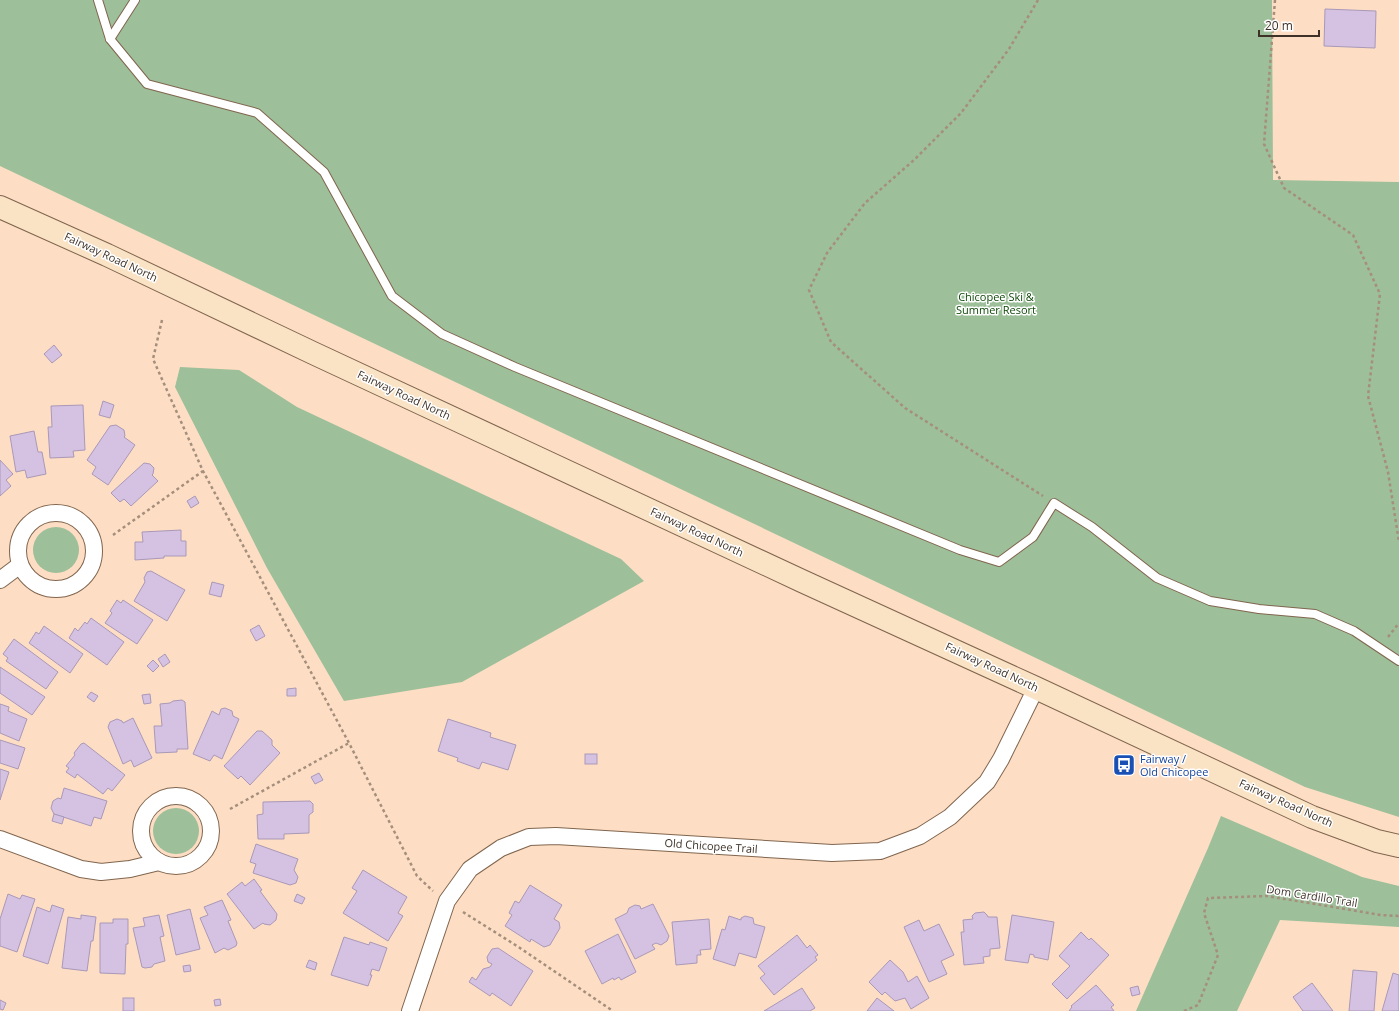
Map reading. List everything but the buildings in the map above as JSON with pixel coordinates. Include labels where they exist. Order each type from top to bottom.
[{"type":"main road","name":"Fairway Road North","points":[[0,207],[107,255],[313,353],[1312,817],[1377,841],[1399,846]]},
{"type":"street","points":[[61,513],[74,517],[84,525],[91,537],[94,550],[93,561],[88,572],[80,581],[70,587],[58,589],[46,588],[31,579],[20,565],[18,552],[20,539],[26,527],[36,518],[48,514],[61,513]]},
{"type":"street","points":[[0,580],[20,565]]},
{"type":"street","name":"Old Chicopee Trail","points":[[410,1011],[447,901],[470,868],[501,848],[529,837],[556,836],[832,853],[880,851],[920,836],[950,817],[987,782],[1001,759],[1036,688]]},
{"type":"street","points":[[0,839],[81,868],[101,872],[130,870],[159,862],[170,866],[182,866],[202,856],[208,846],[211,835],[210,823],[206,812],[198,804],[188,798],[177,796],[166,798],[155,803],[147,811],[141,833],[144,844],[150,854],[159,862]]},
{"type":"lane","points":[[98,0],[110,40],[147,84],[257,112],[324,172],[392,296],[442,334],[515,367],[960,550],[999,562],[1033,537],[1054,502],[1092,527],[1157,578],[1210,601],[1259,609],[1315,614],[1354,631],[1399,661]]},
{"type":"lane","points":[[110,40],[135,0]]},
{"type":"path","points":[[1038,0],[1009,50],[961,113],[914,160],[865,203],[851,220],[827,253],[809,290],[831,342],[905,408],[1054,502]]},
{"type":"path","points":[[1276,0],[1264,144],[1284,188],[1354,235],[1380,294],[1368,396],[1388,472],[1399,542]]},
{"type":"path","points":[[162,320],[153,359],[203,471],[349,743],[417,876],[429,890],[438,895]]},
{"type":"path","points":[[113,535],[203,471]]},
{"type":"path","points":[[230,809],[349,743]]},
{"type":"path","name":"Dom Cardillo Trail","points":[[1184,1011],[1198,1004],[1218,954],[1204,913],[1208,898],[1267,896],[1381,915],[1399,916]]},
{"type":"path","points":[[459,910],[517,946],[612,1011]]},
{"type":"green space","name":"Chicopee Ski & Summer Resort","points":[[0,0],[1272,0],[1273,180],[1399,182],[1399,817],[1305,787],[0,166]]},
{"type":"green space","points":[[180,367],[239,370],[297,407],[621,559],[644,581],[462,682],[344,701],[267,568],[175,387]]},
{"type":"green space","points":[[51,527],[61,527],[69,531],[75,537],[79,545],[79,555],[75,563],[69,569],[61,573],[51,573],[43,569],[37,563],[33,555],[33,545],[37,537],[43,531]]},
{"type":"green space","points":[[171,808],[181,808],[189,812],[195,818],[199,826],[199,836],[195,844],[189,850],[181,854],[171,854],[163,850],[157,844],[153,836],[153,826],[157,818],[163,812]]},
{"type":"green space","points":[[1221,816],[1362,877],[1399,886],[1399,927],[1280,920],[1237,1011],[1136,1011],[1208,848]]},
{"type":"place","name":"Fairway / Old Chicopee","points":[[1124,765]]}]
